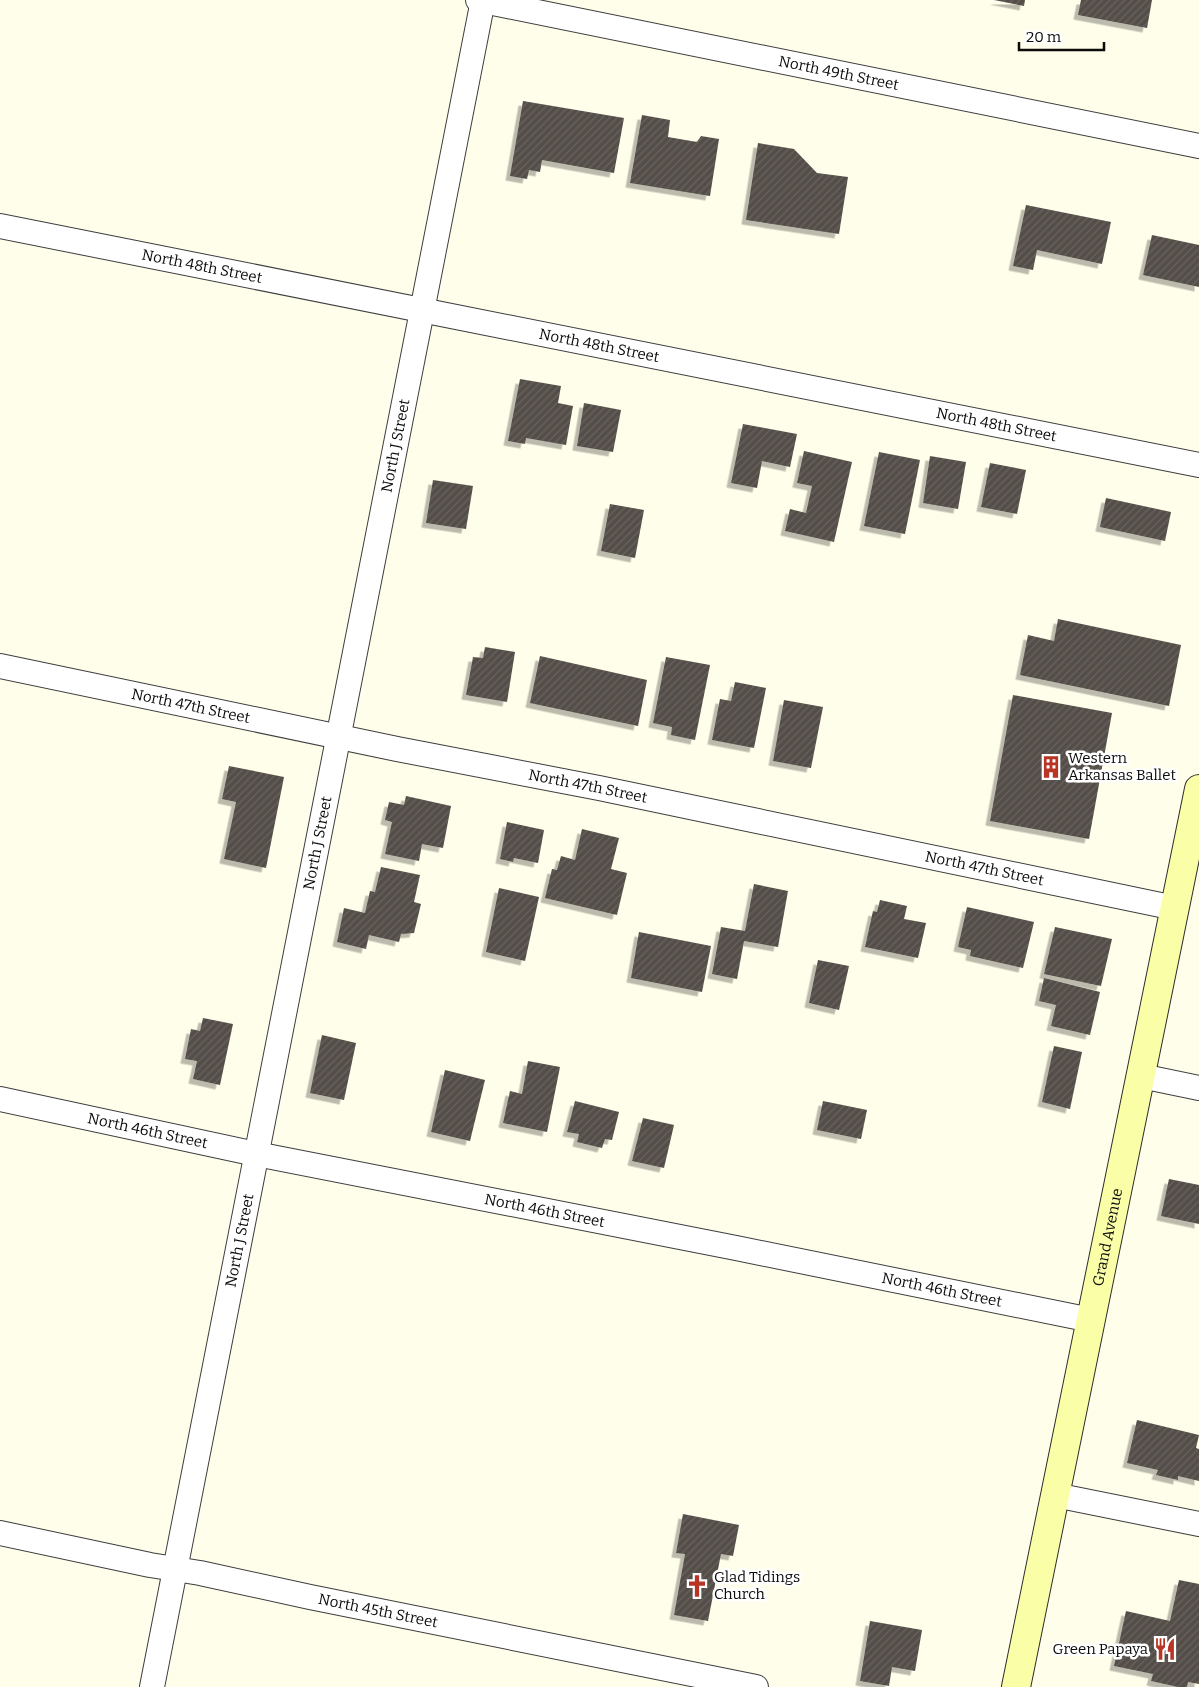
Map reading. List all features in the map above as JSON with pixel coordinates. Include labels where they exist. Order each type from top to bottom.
[{"type":"main road","name":"Grand Avenue","points":[[1016,1687],[1199,789]]},
{"type":"street","name":"North 49th Street","points":[[481,0],[1199,146]]},
{"type":"street","name":"North J Street","points":[[152,1687],[339,736],[481,0]]},
{"type":"street","name":"North 48th Street","points":[[0,226],[1199,465]]},
{"type":"street","name":"North 47th Street","points":[[0,666],[1175,908]]},
{"type":"street","points":[[1140,1076],[1199,1088]]},
{"type":"street","name":"North 46th Street","points":[[0,1099],[256,1154],[1091,1320]]},
{"type":"street","points":[[1055,1495],[1199,1524]]},
{"type":"street","name":"North 45th Street","points":[[0,1533],[150,1566],[200,1573],[756,1687]]},
{"type":"building","points":[[994,0],[1025,0],[1024,6]]},
{"type":"building","points":[[1081,0],[1152,0],[1147,28],[1078,15]]},
{"type":"building","points":[[523,101],[624,118],[614,173],[542,160],[540,172],[529,170],[527,179],[510,176]]},
{"type":"building","points":[[642,115],[670,120],[668,137],[697,142],[701,136],[719,139],[710,196],[630,183]]},
{"type":"building","points":[[758,143],[794,149],[817,173],[848,177],[839,234],[746,220]]},
{"type":"building","points":[[1026,205],[1111,222],[1102,264],[1037,250],[1033,270],[1013,266]]},
{"type":"building","points":[[1152,235],[1199,245],[1199,287],[1143,275]]},
{"type":"building","points":[[520,379],[561,386],[558,403],[573,406],[566,445],[526,438],[525,444],[508,441]]},
{"type":"building","points":[[584,403],[621,410],[613,452],[577,446]]},
{"type":"building","points":[[743,424],[797,434],[790,467],[762,461],[757,488],[731,483]]},
{"type":"building","points":[[804,451],[852,462],[834,542],[785,531],[790,509],[806,513],[812,486],[797,483]]},
{"type":"building","points":[[879,452],[920,460],[905,534],[864,526]]},
{"type":"building","points":[[930,456],[966,462],[958,509],[923,503]]},
{"type":"building","points":[[990,463],[1026,470],[1017,514],[981,507]]},
{"type":"building","points":[[433,480],[473,486],[466,529],[426,523]]},
{"type":"building","points":[[1106,498],[1171,512],[1165,541],[1100,527]]},
{"type":"building","points":[[610,504],[644,510],[635,558],[601,551]]},
{"type":"building","points":[[1058,619],[1181,645],[1169,706],[1020,675],[1028,635],[1054,641]]},
{"type":"building","points":[[485,647],[515,652],[507,702],[466,695],[473,657],[483,658]]},
{"type":"building","points":[[540,656],[647,680],[638,726],[530,703]]},
{"type":"building","points":[[666,657],[710,665],[695,740],[671,735],[672,727],[653,723]]},
{"type":"building","points":[[735,682],[766,688],[754,748],[712,740],[720,699],[731,701]]},
{"type":"building","name":"Western Arkansas Ballet","points":[[1013,695],[1112,713],[1089,839],[990,821]]},
{"type":"building","points":[[784,700],[823,707],[811,768],[773,761]]},
{"type":"building","points":[[229,766],[284,777],[266,868],[224,859],[236,802],[222,799]]},
{"type":"building","points":[[406,796],[451,806],[443,848],[422,844],[419,861],[385,854],[392,822],[385,820],[389,802],[404,805]]},
{"type":"building","points":[[507,822],[544,830],[538,863],[514,858],[513,862],[500,859]]},
{"type":"building","points":[[582,829],[619,838],[611,869],[627,873],[617,915],[545,898],[552,869],[557,870],[561,856],[575,860]]},
{"type":"building","points":[[381,867],[420,875],[414,902],[421,904],[414,933],[401,934],[399,942],[369,935],[366,949],[337,942],[344,908],[365,913],[370,891],[375,892]]},
{"type":"building","points":[[754,884],[788,891],[778,947],[744,941],[737,979],[712,974],[721,927],[745,931]]},
{"type":"building","points":[[499,888],[539,897],[525,961],[486,952]]},
{"type":"building","points":[[880,900],[907,906],[904,919],[926,923],[918,958],[865,947],[873,911],[877,912]]},
{"type":"building","points":[[967,907],[1034,922],[1023,968],[970,956],[971,950],[958,947]]},
{"type":"building","points":[[1055,927],[1112,939],[1101,986],[1044,974]]},
{"type":"building","points":[[639,932],[711,946],[702,992],[631,978]]},
{"type":"building","points":[[818,960],[849,966],[839,1010],[809,1003]]},
{"type":"building","points":[[1044,978],[1100,992],[1090,1035],[1051,1026],[1056,1005],[1039,1001]]},
{"type":"building","points":[[203,1018],[233,1024],[220,1085],[193,1079],[197,1061],[185,1059],[191,1029],[200,1031]]},
{"type":"building","points":[[322,1035],[356,1043],[344,1100],[310,1093]]},
{"type":"building","points":[[1054,1046],[1082,1052],[1070,1109],[1042,1102]]},
{"type":"building","points":[[528,1061],[560,1067],[547,1132],[503,1123],[510,1091],[522,1094]]},
{"type":"building","points":[[445,1070],[485,1080],[470,1141],[431,1132]]},
{"type":"building","points":[[575,1101],[619,1112],[612,1140],[605,1139],[602,1148],[577,1142],[579,1134],[567,1132]]},
{"type":"building","points":[[823,1101],[867,1110],[861,1139],[817,1130]]},
{"type":"building","points":[[643,1118],[674,1125],[664,1168],[632,1161]]},
{"type":"building","points":[[1169,1179],[1199,1185],[1199,1224],[1161,1216]]},
{"type":"building","points":[[1137,1420],[1199,1435],[1196,1448],[1199,1449],[1199,1481],[1178,1476],[1178,1480],[1156,1475],[1158,1470],[1127,1463]]},
{"type":"building","name":"Glad Tidings Church","points":[[683,1514],[739,1525],[733,1556],[721,1554],[708,1621],[674,1615],[685,1554],[676,1553]]},
{"type":"building","points":[[1179,1580],[1199,1584],[1199,1684],[1188,1682],[1187,1687],[1178,1687],[1151,1681],[1153,1674],[1114,1666],[1126,1611],[1170,1621]]},
{"type":"building","points":[[870,1621],[922,1630],[915,1671],[892,1667],[889,1686],[860,1681]]},
{"type":"place","name":"Western Arkansas Ballet","points":[[1051,767]]},
{"type":"place","name":"Glad Tidings Church","points":[[697,1586]]},
{"type":"place","name":"Green Papaya","points":[[1165,1649]]}]
